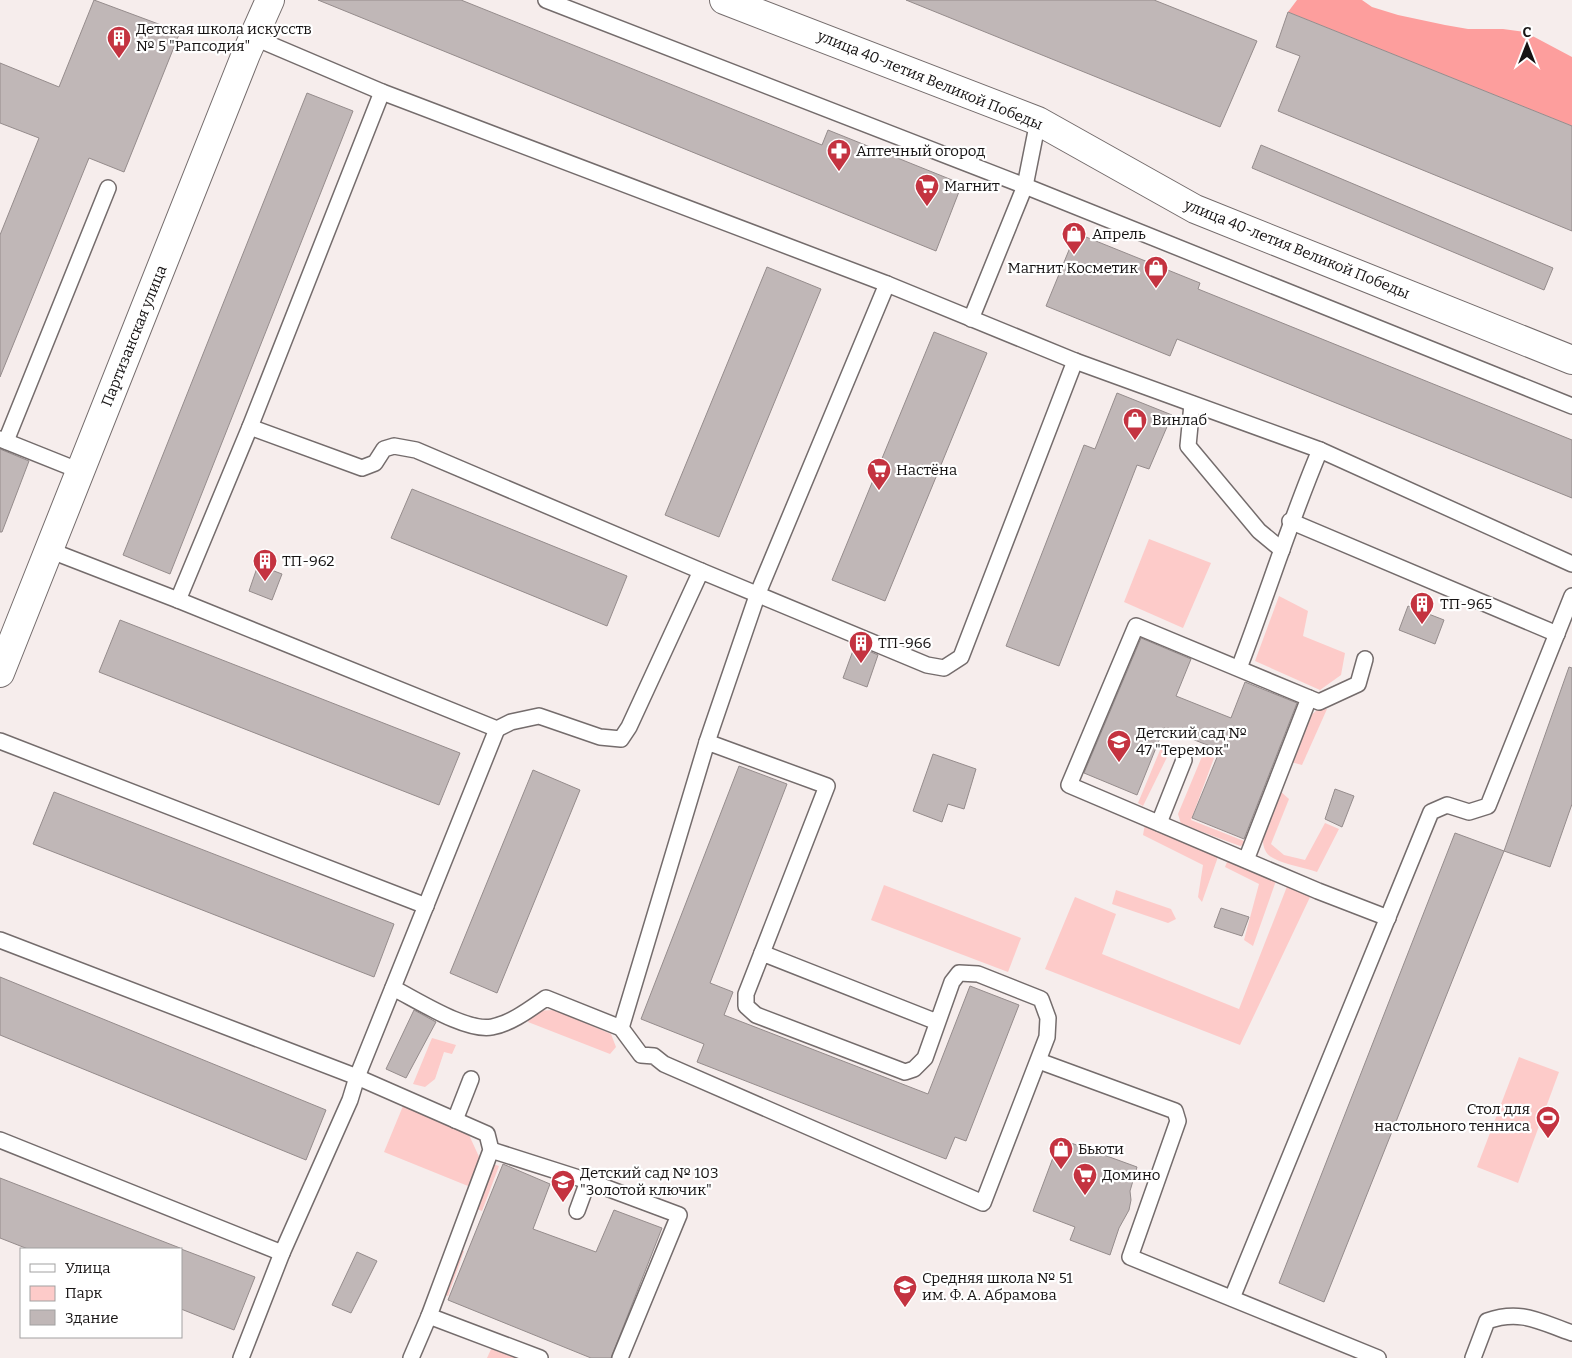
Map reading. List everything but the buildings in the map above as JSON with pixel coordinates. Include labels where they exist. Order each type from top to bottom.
[{"type":"street","name":"Партизанская улица","points":[[0,673],[242,63],[255,38],[270,0]]},
{"type":"street","name":"улица 40-летия Великой Победы","points":[[724,0],[1038,121],[1196,209],[1572,360]]},
{"type":"lane","points":[[546,0],[1025,186],[1572,406]]},
{"type":"lane","points":[[255,38],[382,92],[888,284],[1075,361],[1320,450],[1572,564]]},
{"type":"lane","points":[[178,600],[250,427],[382,92]]},
{"type":"lane","points":[[971,319],[1025,186],[1038,121]]},
{"type":"lane","points":[[80,471],[3,440],[108,188]]},
{"type":"lane","points":[[621,1028],[707,742],[758,594],[888,284]]},
{"type":"lane","points":[[250,427],[362,468],[375,463],[384,449],[394,446],[416,450],[928,666],[944,668],[961,657],[1075,361]]},
{"type":"lane","points":[[1192,404],[1188,446],[1259,532],[1282,550]]},
{"type":"lane","points":[[1239,668],[1282,550],[1290,521],[1320,450]]},
{"type":"lane","points":[[1290,521],[1557,634]]},
{"type":"lane","points":[[49,550],[497,729]]},
{"type":"lane","points":[[241,1358],[282,1253],[350,1100],[357,1077],[497,729],[511,722],[539,716],[600,737],[621,739],[629,727],[701,571]]},
{"type":"lane","points":[[1232,1298],[1431,812],[1448,805],[1469,812],[1488,806],[1572,596]]},
{"type":"lane","points":[[1365,659],[1358,684],[1319,702],[1136,626],[1069,785],[1388,918]]},
{"type":"lane","points":[[1246,860],[1309,698]]},
{"type":"lane","points":[[0,741],[426,906]]},
{"type":"lane","points":[[393,988],[469,1025],[492,1027],[521,1015],[546,998],[621,1028],[641,1055],[654,1056],[664,1064],[983,1203],[1047,1037],[1048,1018],[1040,999],[978,974],[959,973],[952,982],[925,1058],[914,1069],[905,1072],[756,1015],[746,1006],[746,994],[827,786],[707,742]]},
{"type":"lane","points":[[1159,823],[1184,760]]},
{"type":"lane","points":[[0,940],[357,1077],[487,1134],[491,1150],[429,1316],[411,1358]]},
{"type":"lane","points":[[762,954],[937,1022]]},
{"type":"lane","points":[[1039,1061],[1175,1111],[1178,1121],[1130,1258],[1378,1358]]},
{"type":"lane","points":[[455,1120],[471,1079]]},
{"type":"lane","points":[[0,1140],[282,1253]]},
{"type":"lane","points":[[491,1150],[588,1181],[679,1215],[620,1358]]},
{"type":"lane","points":[[577,1212],[588,1181]]},
{"type":"lane","points":[[1473,1358],[1487,1321],[1503,1315],[1520,1315],[1572,1333]]},
{"type":"lane","points":[[429,1316],[540,1358]]},
{"type":"green space","points":[[1149,539],[1211,563],[1183,628],[1124,602]]},
{"type":"green space","points":[[1279,596],[1308,611],[1303,636],[1345,653],[1341,675],[1320,690],[1255,661]]},
{"type":"green space","points":[[1318,709],[1327,709],[1302,765],[1291,762],[1306,720]]},
{"type":"green space","points":[[1163,743],[1172,747],[1143,806],[1138,803]]},
{"type":"green space","points":[[1203,754],[1214,758],[1191,820],[1244,841],[1274,767],[1277,768],[1248,844],[1240,846],[1181,824],[1178,814]]},
{"type":"green space","points":[[1280,791],[1289,799],[1271,844],[1284,855],[1305,860],[1325,823],[1339,829],[1317,872],[1278,860],[1266,852],[1263,845],[1265,826]]},
{"type":"green space","points":[[1145,824],[1219,854],[1202,902],[1198,897],[1203,865],[1143,835]]},
{"type":"green space","points":[[1229,857],[1277,878],[1253,946],[1244,940],[1259,884],[1225,867]]},
{"type":"green space","points":[[1288,884],[1311,895],[1240,1045],[1045,969],[1075,897],[1116,914],[1102,954],[1239,1009]]},
{"type":"green space","points":[[884,885],[1021,938],[1008,972],[871,920]]},
{"type":"green space","points":[[1116,890],[1171,909],[1176,919],[1168,923],[1112,904]]},
{"type":"green space","points":[[555,1010],[611,1034],[616,1047],[610,1054],[528,1022],[532,1011]]},
{"type":"green space","points":[[432,1038],[456,1045],[452,1054],[444,1052],[435,1079],[425,1087],[413,1084]]},
{"type":"green space","points":[[1519,1057],[1559,1072],[1518,1183],[1477,1167]]},
{"type":"green space","points":[[403,1106],[469,1135],[481,1161],[468,1186],[384,1152]]},
{"type":"green space","points":[[490,1163],[499,1166],[482,1211],[475,1208]]},
{"type":"green space","points":[[458,1249],[464,1251],[448,1296],[443,1294]]},
{"type":"green space","points":[[492,1347],[518,1358],[487,1358]]},
{"type":"shaded area","points":[[1297,0],[1362,0],[1372,7],[1398,15],[1445,25],[1468,29],[1503,29],[1525,32],[1572,57],[1572,126],[1288,12]]},
{"type":"place","name":"Детская школа искусств № 5 \"Рапсодия\"","points":[[119,59]]},
{"type":"place","name":"Аптечный огород","points":[[839,172]]},
{"type":"place","name":"Магнит","points":[[927,207]]},
{"type":"place","name":"Апрель","points":[[1074,255]]},
{"type":"place","name":"Магнит Косметик","points":[[1156,289]]},
{"type":"place","name":"Винлаб","points":[[1135,441]]},
{"type":"place","name":"Настёна","points":[[879,491]]},
{"type":"place","name":"ТП-962","points":[[265,582]]},
{"type":"place","name":"ТП-965","points":[[1422,625]]},
{"type":"place","name":"ТП-966","points":[[861,664]]},
{"type":"place","name":"Детский сад № 47 \"Теремок\"","points":[[1119,763]]},
{"type":"place","name":"Стол для настольного тенниса","points":[[1548,1139]]},
{"type":"place","name":"Бьюти","points":[[1061,1170]]},
{"type":"place","name":"Домино","points":[[1085,1196]]},
{"type":"place","name":"Детский сад № 103 \"Золотой ключик\"","points":[[563,1203]]},
{"type":"place","name":"Средняя школа № 51 им. Ф. А. Абрамова","points":[[905,1308]]}]
